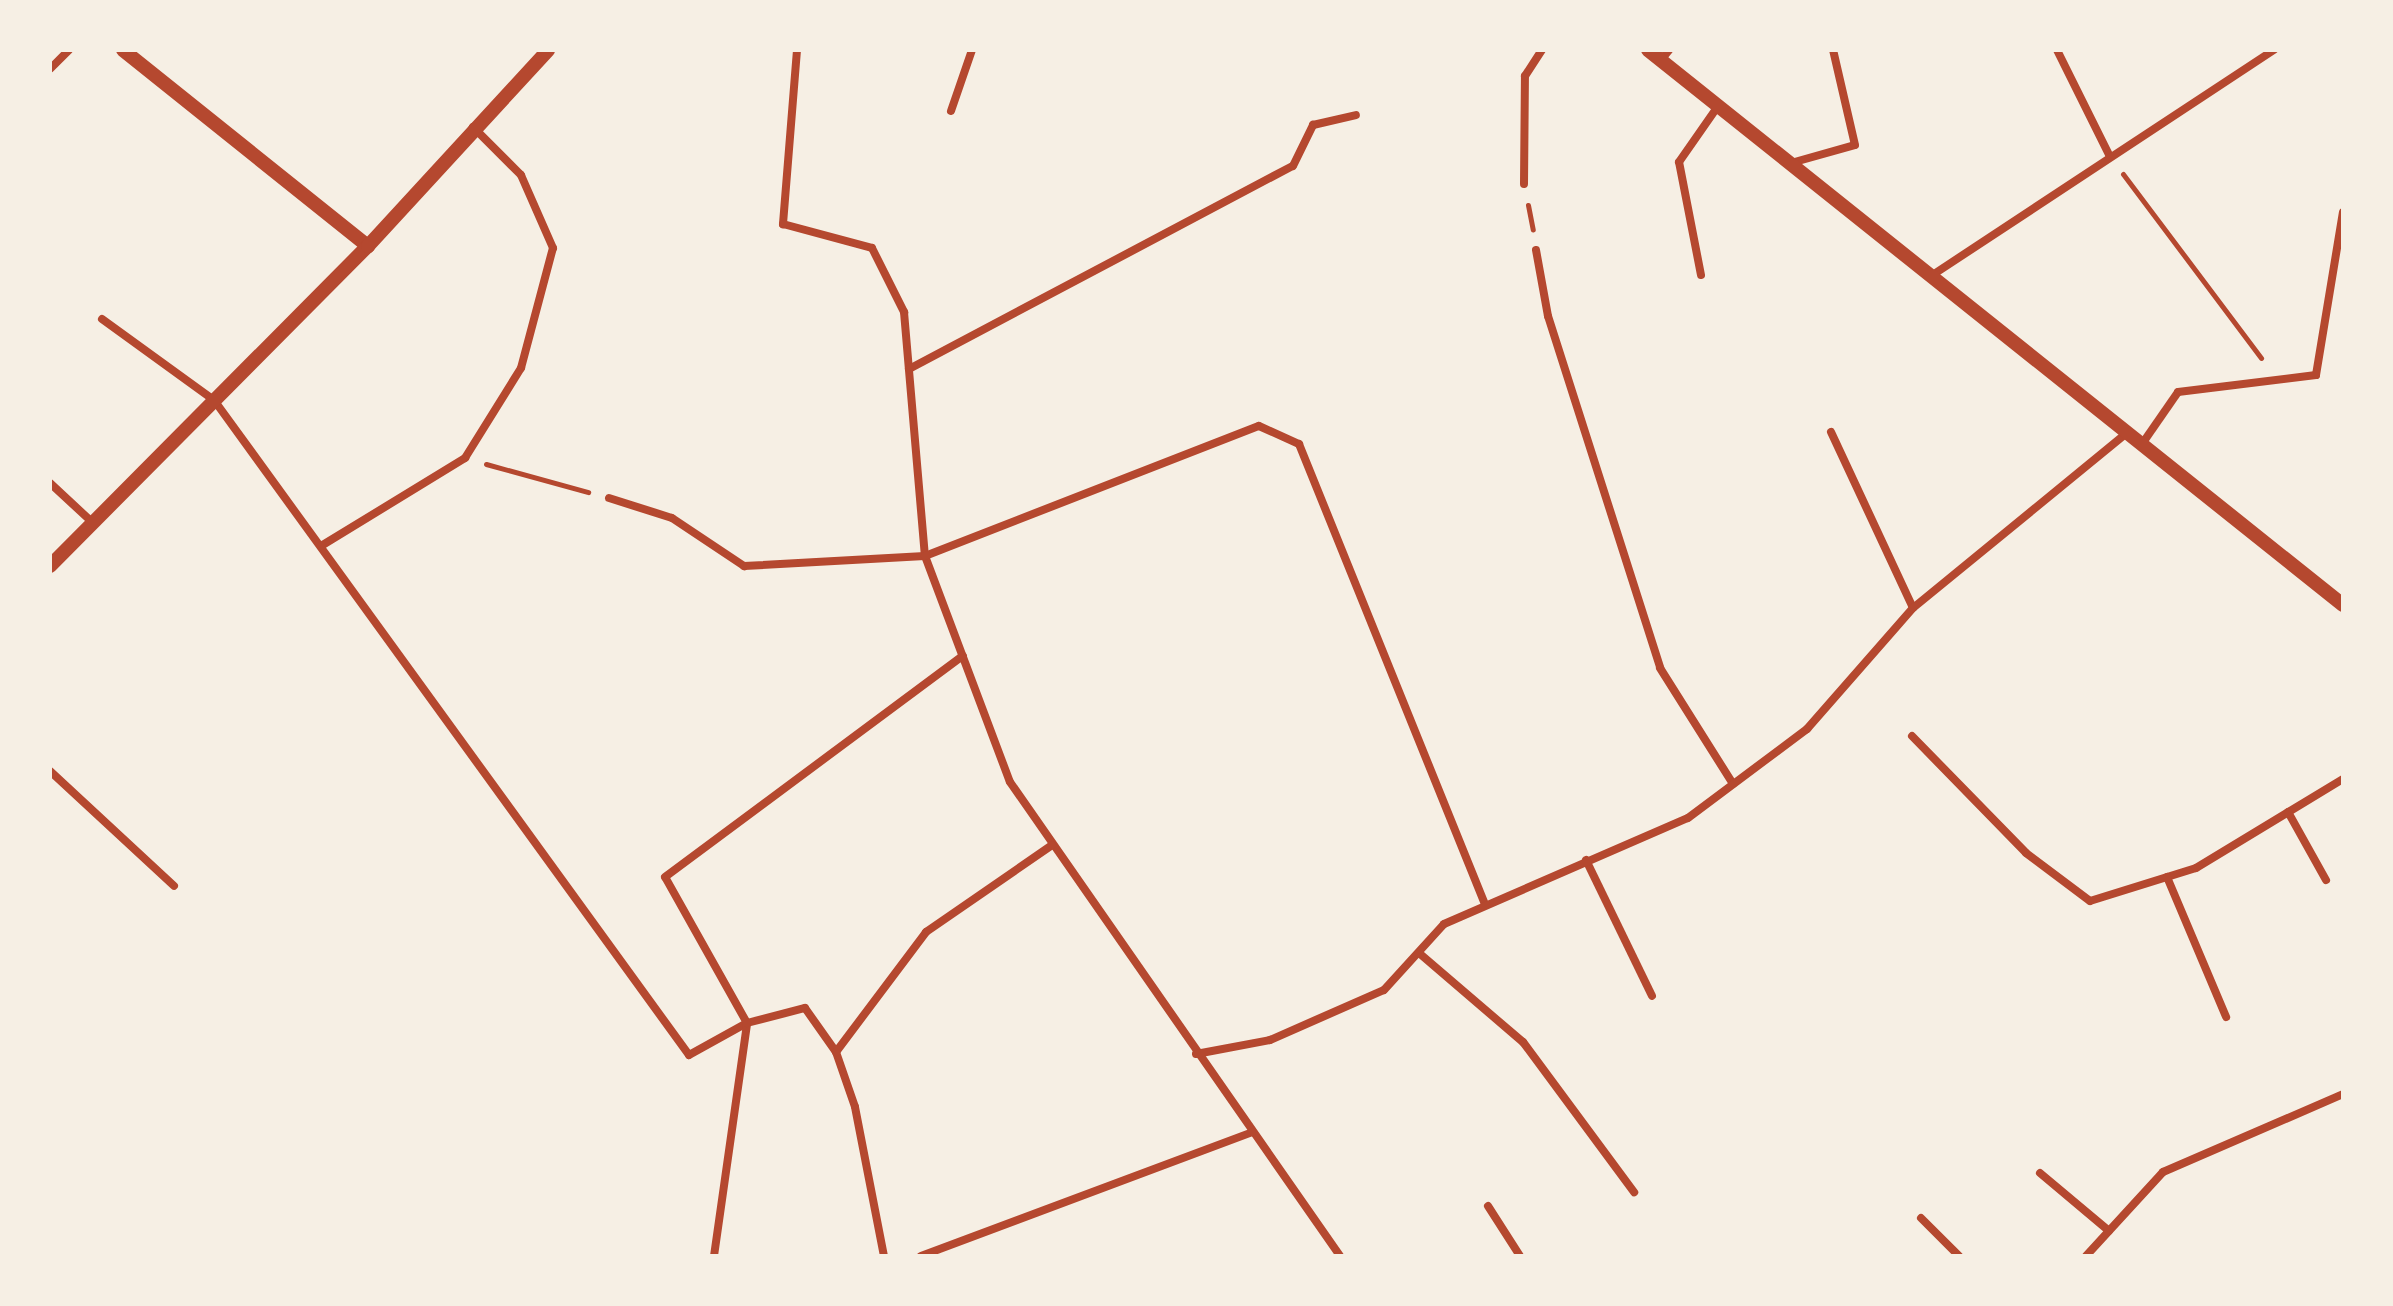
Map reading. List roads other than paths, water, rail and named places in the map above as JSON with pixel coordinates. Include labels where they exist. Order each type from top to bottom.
[{"type":"street","points":[[50,69],[69,50]]},
{"type":"street","points":[[123,50],[368,246]]},
{"type":"street","points":[[50,566],[368,246],[472,127],[548,50]]},
{"type":"street","points":[[797,50],[783,224],[872,248],[904,312],[925,556],[1010,782],[1196,1054],[1340,1256]]},
{"type":"street","points":[[951,111],[972,50]]},
{"type":"street","points":[[1524,184],[1525,76],[1542,50]]},
{"type":"street","points":[[1648,50],[1665,55],[1718,106],[2343,605]]},
{"type":"street","points":[[1790,163],[1855,145],[1833,50]]},
{"type":"street","points":[[2057,50],[2110,157]]},
{"type":"street","points":[[1931,276],[2274,50]]},
{"type":"street","points":[[1701,275],[1679,162],[1718,106]]},
{"type":"street","points":[[909,369],[1293,166],[1313,125],[1356,115]]},
{"type":"street","points":[[321,546],[465,458],[521,368],[553,248],[521,175],[472,127]]},
{"type":"street","points":[[2142,444],[2178,392],[2275,377],[2316,375],[2343,212]]},
{"type":"street","points":[[1536,250],[1548,316],[1660,668],[1733,784]]},
{"type":"street","points":[[2333,272],[2343,273]]},
{"type":"street","points":[[102,319],[214,400],[689,1055],[747,1023],[805,1008],[836,1052],[884,1256]]},
{"type":"street","points":[[609,498],[672,518],[744,566],[925,556],[1259,426],[1299,444],[1485,905]]},
{"type":"street","points":[[1831,432],[1913,608]]},
{"type":"street","points":[[1196,1054],[1270,1040],[1384,990],[1444,924],[1688,818],[1807,729],[1913,608],[2127,433]]},
{"type":"street","points":[[50,483],[93,523]]},
{"type":"street","points":[[714,1256],[747,1023],[665,877],[963,656]]},
{"type":"street","points":[[1912,736],[2026,853],[2090,901],[2196,868],[2343,779]]},
{"type":"street","points":[[50,771],[174,886]]},
{"type":"street","points":[[2288,812],[2326,880]]},
{"type":"street","points":[[836,1052],[926,932],[1052,845]]},
{"type":"street","points":[[1586,860],[1652,996]]},
{"type":"street","points":[[2167,877],[2226,1017]]},
{"type":"street","points":[[1419,953],[1523,1042],[1634,1192]]},
{"type":"street","points":[[2086,1256],[2163,1172],[2343,1094]]},
{"type":"street","points":[[921,1256],[1252,1132]]},
{"type":"street","points":[[2040,1173],[2109,1231]]},
{"type":"street","points":[[1488,1206],[1520,1256]]},
{"type":"street","points":[[1921,1218],[1959,1256]]}]
